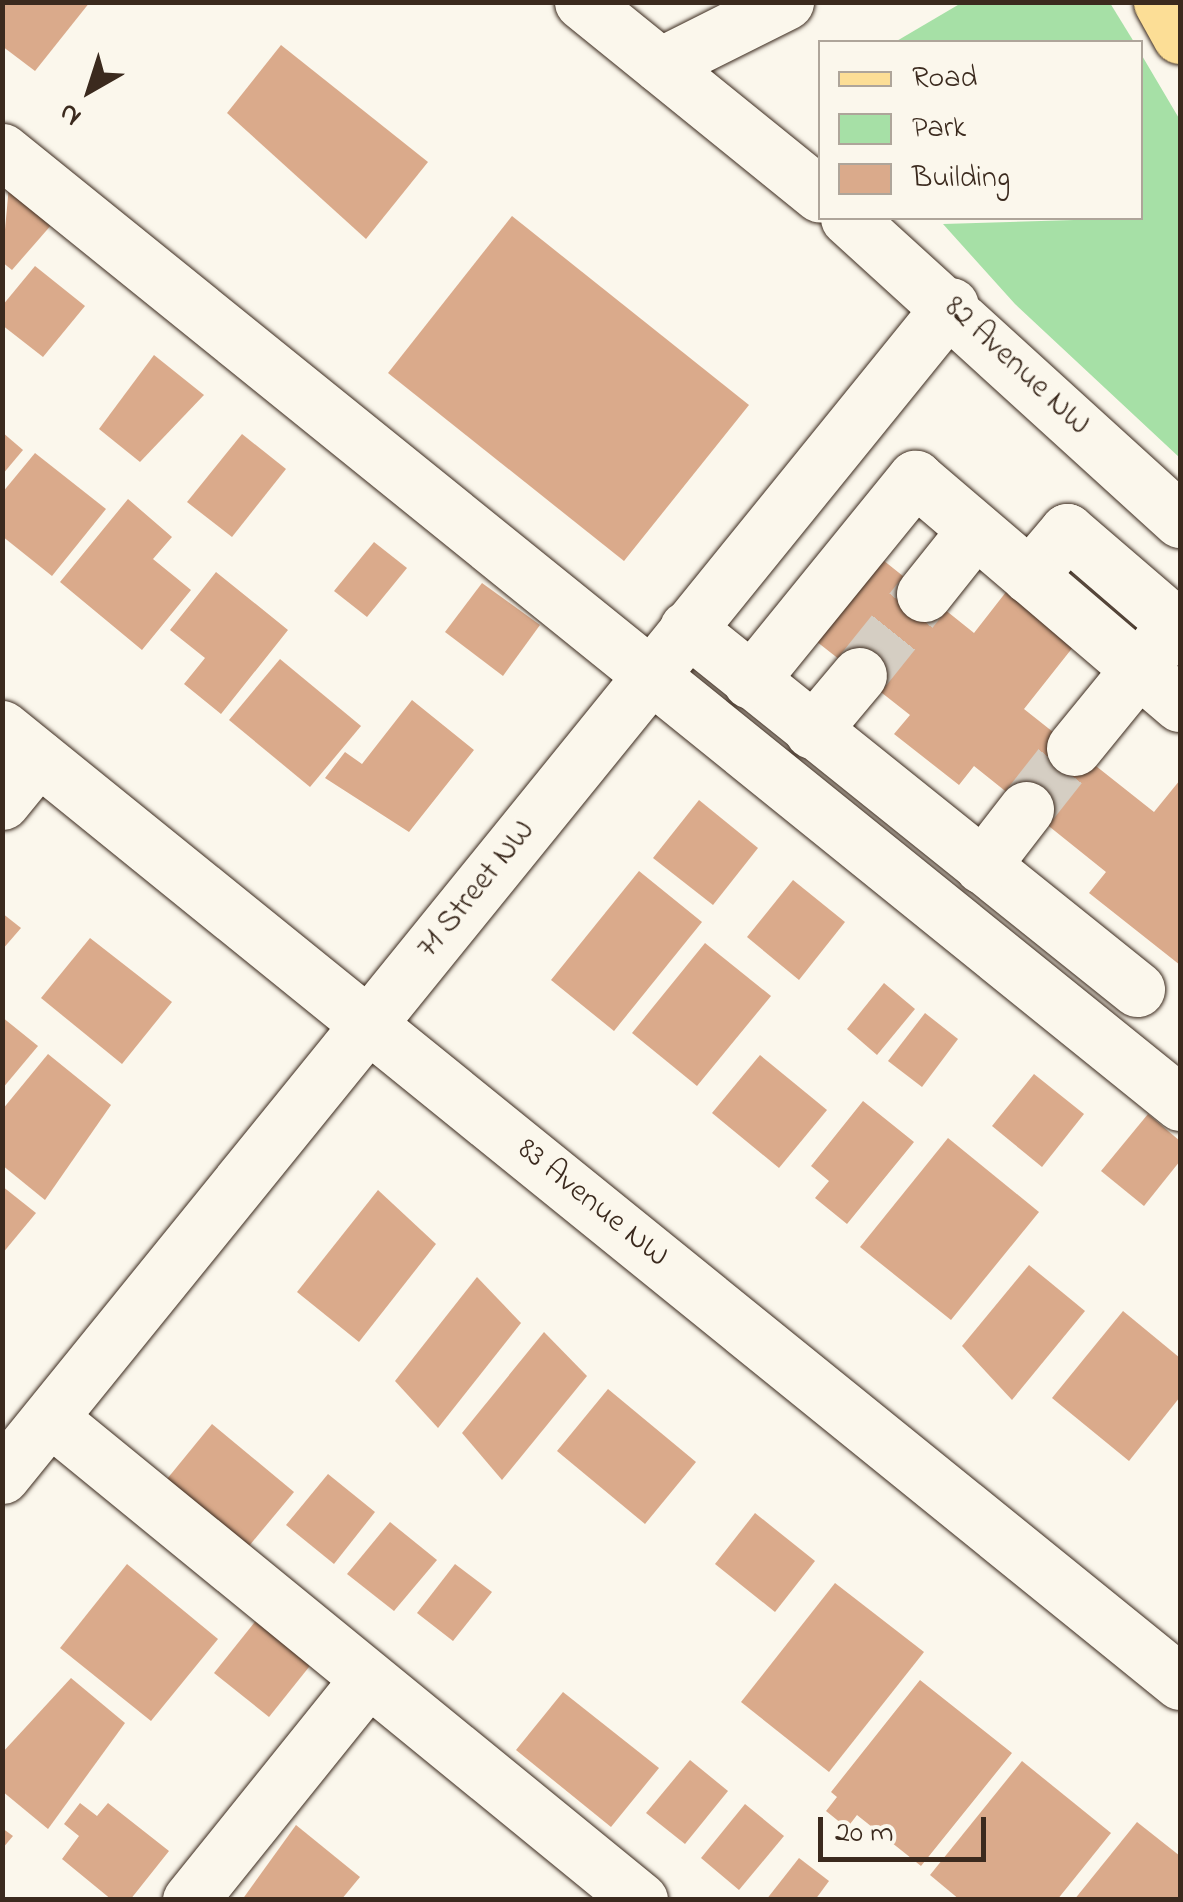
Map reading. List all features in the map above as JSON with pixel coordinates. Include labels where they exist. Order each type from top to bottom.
[{"type":"main road","points":[[1161,2],[1180,36]]},
{"type":"street","points":[[582,2],[818,193]]},
{"type":"street","points":[[660,65],[786,2]]},
{"type":"street","points":[[2,151],[1180,1103]]},
{"type":"street","name":"82 Avenue NW","points":[[850,220],[951,305],[1180,520]]},
{"type":"street","name":"71 Street NW","points":[[2,1476],[951,305]]},
{"type":"street","points":[[750,681],[915,478],[1180,704]]},
{"type":"street","points":[[924,594],[976,530]]},
{"type":"street","points":[[1029,576],[1067,531],[1178,621],[1074,748]]},
{"type":"street","points":[[687,628],[1137,989]]},
{"type":"street","points":[[812,731],[859,675]]},
{"type":"street","points":[[2,802],[20,743]]},
{"type":"street","name":"83 Avenue NW","points":[[20,743],[1180,1682]]},
{"type":"street","points":[[982,866],[1026,808]]},
{"type":"street","points":[[50,1418],[640,1900]]},
{"type":"street","points":[[190,1900],[368,1679]]},
{"type":"green space","points":[[963,2],[1110,3],[1133,40],[898,40]]},
{"type":"green space","points":[[1143,57],[1180,120],[1180,458],[1015,304],[943,224],[1143,220]]},
{"type":"building","points":[[2,2],[90,2],[35,71],[2,46]]},
{"type":"building","points":[[281,45],[428,162],[366,239],[227,113]]},
{"type":"building","points":[[9,186],[53,223],[12,270],[2,262]]},
{"type":"building","points":[[512,216],[749,405],[624,561],[388,373]]},
{"type":"building","points":[[35,266],[85,306],[43,357],[2,325],[2,306]]},
{"type":"building","points":[[154,355],[204,395],[140,462],[99,429]]},
{"type":"building","points":[[2,432],[23,450],[2,475]]},
{"type":"building","points":[[242,434],[286,469],[232,537],[187,502]]},
{"type":"building","points":[[35,453],[106,509],[52,576],[2,536],[2,493]]},
{"type":"building","points":[[128,499],[172,537],[153,559],[191,590],[142,650],[60,582]]},
{"type":"building","points":[[374,542],[407,568],[367,617],[334,591]]},
{"type":"building","points":[[873,552],[974,633],[1013,583],[1081,637],[1024,709],[1154,812],[1180,780],[1180,965],[1089,893],[1106,872],[974,766],[959,785],[894,734],[910,715],[807,634]]},
{"type":"building","points":[[216,572],[288,630],[221,714],[184,684],[205,658],[170,630]]},
{"type":"building","points":[[482,583],[540,625],[503,676],[445,632]]},
{"type":"building","points":[[280,659],[361,726],[310,787],[229,720]]},
{"type":"building","points":[[412,700],[474,750],[409,832],[325,778],[345,752],[362,764]]},
{"type":"building","points":[[699,800],[758,848],[713,905],[653,858]]},
{"type":"building","points":[[639,871],[702,922],[614,1031],[551,980]]},
{"type":"building","points":[[793,880],[845,922],[799,980],[747,937]]},
{"type":"building","points":[[2,913],[21,928],[2,950]]},
{"type":"building","points":[[90,938],[172,1002],[122,1064],[41,998]]},
{"type":"building","points":[[705,943],[771,996],[697,1086],[632,1033]]},
{"type":"building","points":[[884,983],[915,1009],[877,1055],[847,1029]]},
{"type":"building","points":[[925,1013],[958,1039],[922,1087],[888,1061]]},
{"type":"building","points":[[2,1017],[38,1046],[2,1089]]},
{"type":"building","points":[[48,1054],[111,1105],[45,1200],[2,1165],[2,1110]]},
{"type":"building","points":[[760,1055],[827,1110],[779,1168],[712,1113]]},
{"type":"building","points":[[1034,1074],[1084,1114],[1042,1167],[992,1126]]},
{"type":"building","points":[[863,1101],[914,1142],[847,1224],[815,1198],[829,1181],[811,1166]]},
{"type":"building","points":[[1148,1114],[1180,1141],[1180,1161],[1144,1206],[1101,1171]]},
{"type":"building","points":[[948,1138],[1039,1212],[951,1320],[860,1247]]},
{"type":"building","points":[[2,1186],[36,1213],[2,1254]]},
{"type":"building","points":[[378,1190],[436,1244],[359,1342],[297,1292]]},
{"type":"building","points":[[1029,1265],[1085,1311],[1012,1400],[962,1346]]},
{"type":"building","points":[[477,1277],[521,1323],[438,1428],[395,1381]]},
{"type":"building","points":[[1123,1311],[1180,1358],[1180,1397],[1129,1461],[1052,1398]]},
{"type":"building","points":[[544,1332],[587,1376],[502,1480],[462,1433]]},
{"type":"building","points":[[608,1389],[696,1462],[645,1524],[557,1451]]},
{"type":"building","points":[[212,1424],[294,1492],[249,1546],[167,1479]]},
{"type":"building","points":[[328,1474],[375,1512],[334,1564],[286,1525]]},
{"type":"building","points":[[755,1513],[815,1561],[775,1612],[715,1564]]},
{"type":"building","points":[[390,1522],[437,1560],[394,1611],[347,1574]]},
{"type":"building","points":[[127,1564],[218,1639],[151,1721],[60,1648]]},
{"type":"building","points":[[455,1564],[492,1592],[453,1641],[417,1613]]},
{"type":"building","points":[[835,1583],[924,1652],[829,1772],[741,1702]]},
{"type":"building","points":[[258,1618],[313,1662],[269,1717],[214,1673]]},
{"type":"building","points":[[71,1678],[125,1723],[48,1829],[2,1791],[2,1753]]},
{"type":"building","points":[[920,1680],[1012,1753],[921,1866],[857,1815],[847,1828],[826,1811],[837,1797],[831,1792]]},
{"type":"building","points":[[563,1692],[659,1768],[611,1827],[516,1750]]},
{"type":"building","points":[[690,1760],[728,1791],[685,1844],[646,1813]]},
{"type":"building","points":[[1022,1761],[1111,1833],[1057,1900],[960,1900],[930,1875]]},
{"type":"building","points":[[80,1803],[97,1816],[108,1803],[169,1851],[130,1900],[112,1900],[62,1859],[79,1836],[64,1824]]},
{"type":"building","points":[[745,1804],[784,1836],[739,1890],[701,1858]]},
{"type":"building","points":[[1137,1822],[1180,1856],[1180,1900],[1074,1900]]},
{"type":"building","points":[[296,1825],[360,1877],[341,1900],[242,1900]]},
{"type":"building","points":[[2,1828],[13,1836],[2,1849]]},
{"type":"building","points":[[799,1858],[829,1881],[815,1900],[766,1900]]},
{"type":"tunnel","points":[[859,675],[924,594]]},
{"type":"tunnel","points":[[1026,809],[1074,748]]}]
